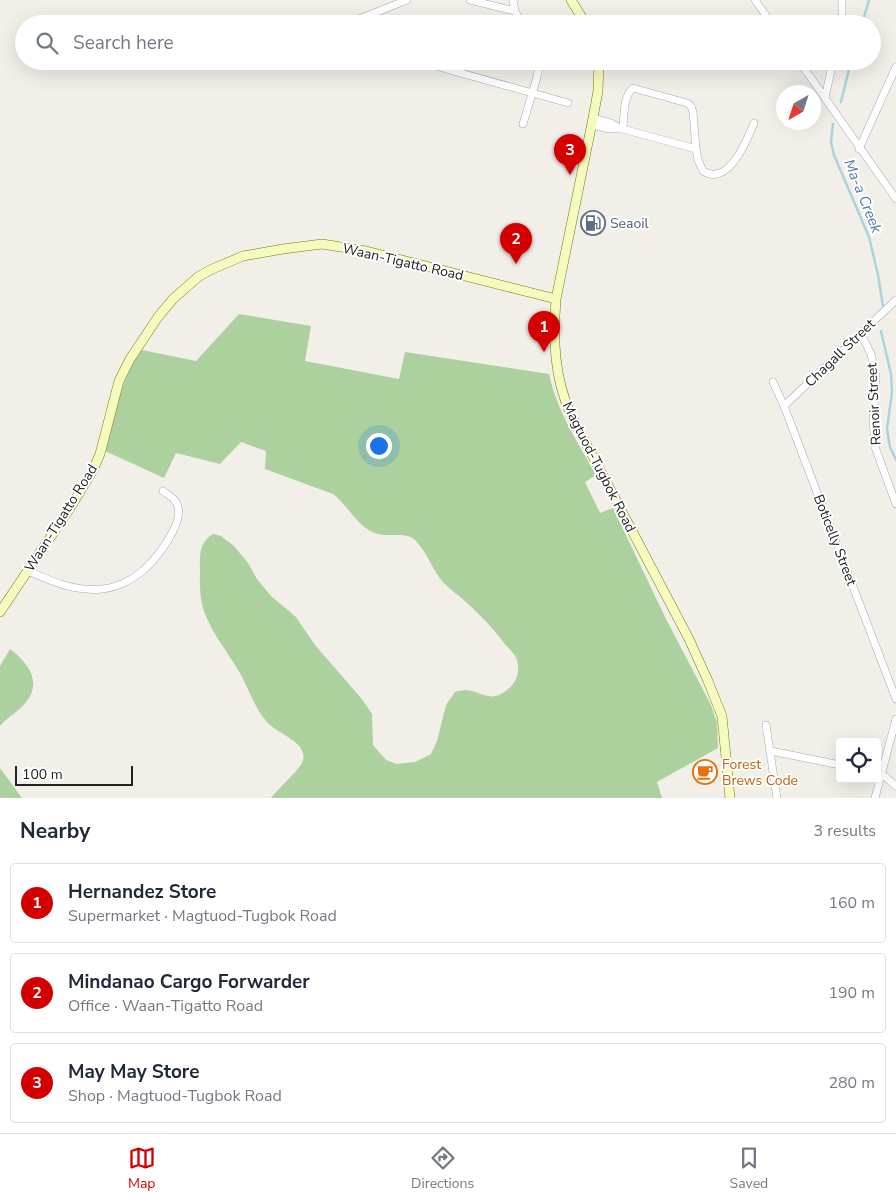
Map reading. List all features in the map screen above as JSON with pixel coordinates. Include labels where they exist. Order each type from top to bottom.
[{"type":"main road","points":[[571,0],[580,15]]},
{"type":"main road","name":"Magtuod-Tugbok Road","points":[[599,70],[598,91],[556,299],[554,325],[555,362],[563,396],[689,639],[708,681],[722,716],[730,798]]},
{"type":"main road","name":"Waan-Tigatto Road","points":[[0,612],[93,470],[100,454],[119,381],[130,359],[172,299],[210,270],[243,256],[283,248],[322,244],[366,251],[556,299]]},
{"type":"street","points":[[369,15],[407,0]]},
{"type":"street","points":[[470,0],[515,11]]},
{"type":"street","points":[[513,0],[517,15]]},
{"type":"street","points":[[755,0],[766,15]]},
{"type":"street","points":[[842,0],[842,15]]},
{"type":"street","points":[[860,149],[896,67]]},
{"type":"street","points":[[451,70],[568,103]]},
{"type":"street","points":[[523,124],[538,70]]},
{"type":"street","points":[[805,70],[896,199]]},
{"type":"street","points":[[825,98],[831,70]]},
{"type":"street","points":[[621,128],[630,90],[635,88],[684,102],[690,106],[693,112],[696,149],[703,171],[719,173],[732,164],[738,156],[748,139],[754,123]]},
{"type":"street","points":[[592,121],[612,123],[621,128],[696,149]]},
{"type":"street","name":"Chagall Street","points":[[784,406],[896,300]]},
{"type":"street","name":"Renoir Street","points":[[861,334],[871,354],[875,370],[873,419],[875,447],[896,504]]},
{"type":"street","name":"Boticelly Street","points":[[773,382],[784,406],[896,699]]},
{"type":"street","points":[[28,571],[54,582],[86,590],[104,589],[132,579],[142,572],[158,555],[166,544],[177,521],[179,510],[177,504],[163,491]]},
{"type":"street","points":[[881,771],[896,719]]},
{"type":"street","points":[[766,725],[777,798]]},
{"type":"street","points":[[771,751],[836,764]]},
{"type":"street","points":[[881,775],[896,786]]},
{"type":"street","points":[[875,798],[878,783]]},
{"type":"green space","points":[[239,314],[311,326],[305,361],[399,379],[405,352],[549,374],[563,414],[596,475],[585,482],[600,513],[613,508],[666,619],[711,705],[717,723],[718,748],[657,782],[662,798],[271,798],[294,774],[303,761],[303,754],[301,748],[296,743],[271,726],[262,716],[241,675],[206,617],[200,593],[200,557],[205,540],[213,534],[221,536],[234,546],[271,596],[296,617],[315,645],[361,698],[372,714],[373,745],[386,760],[397,764],[415,762],[431,754],[437,741],[446,705],[455,692],[466,690],[487,696],[497,696],[514,683],[518,666],[514,654],[492,628],[442,581],[415,540],[403,535],[383,535],[371,531],[359,522],[333,494],[265,469],[266,451],[241,442],[220,464],[176,453],[164,478],[105,451],[123,386],[142,350],[196,361]]},
{"type":"green space","points":[[10,649],[31,672],[33,687],[31,694],[23,705],[0,726],[0,666]]},
{"type":"green space","points":[[0,768],[22,798],[0,798]]},
{"type":"waterway","name":"Ma-a Creek","points":[[865,15],[869,0]]},
{"type":"waterway","name":"Ma-a Creek","points":[[841,102],[849,70]]},
{"type":"waterway","name":"Ma-a Creek","points":[[833,124],[831,142],[834,155],[869,237],[883,306]]},
{"type":"waterway","name":"Ma-a Creek","points":[[881,331],[891,374],[892,392],[887,429],[890,447],[896,460]]},
{"type":"place","name":"May May Store","points":[[570,175]]},
{"type":"place","name":"Seaoil","points":[[593,223]]},
{"type":"place","name":"Mindanao Cargo Forwarder","points":[[516,264]]},
{"type":"place","name":"Hernandez Store","points":[[544,352]]},
{"type":"place","name":"Forest Brews Code","points":[[705,772]]}]
